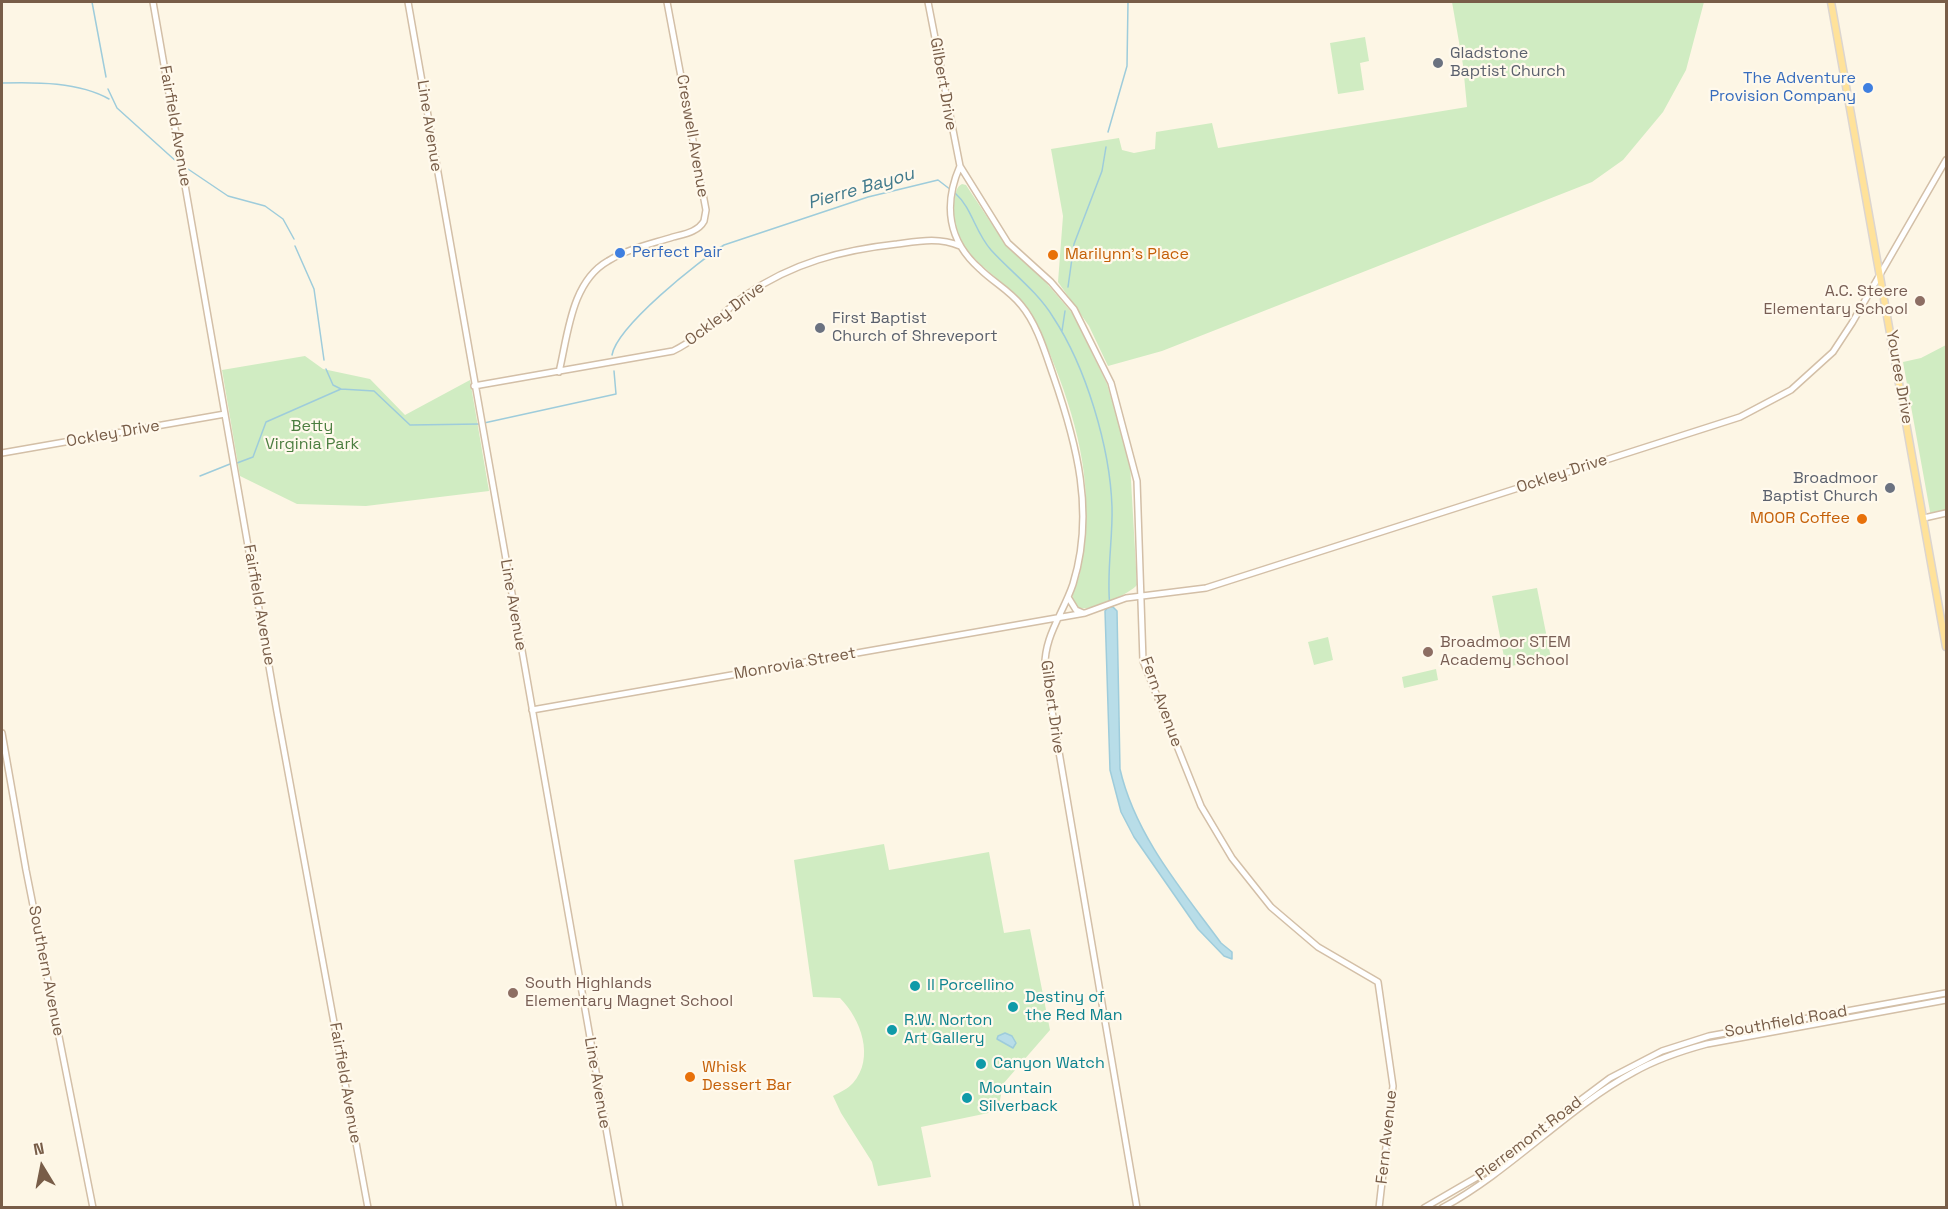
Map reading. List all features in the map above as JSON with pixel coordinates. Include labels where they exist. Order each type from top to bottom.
[{"type":"main road","name":"Youree Drive","points":[[1832,2],[1947,647]]},
{"type":"street","name":"Fairfield Avenue","points":[[153,2],[368,1208]]},
{"type":"street","name":"Line Avenue","points":[[408,2],[620,1208]]},
{"type":"street","name":"Creswell Avenue","points":[[559,372],[578,298],[591,275],[604,263],[619,255],[693,231],[704,221],[706,210],[667,2]]},
{"type":"street","name":"Gilbert Drive","points":[[928,2],[960,166]]},
{"type":"street","name":"Ockley Drive","points":[[1059,617],[1088,613],[1122,599],[1192,590],[1222,583],[1749,413],[1791,390],[1821,365],[1843,337],[1947,160]]},
{"type":"street","points":[[960,166],[952,194],[950,225],[960,246]]},
{"type":"street","name":"Fern Avenue","points":[[960,166],[1008,243],[1051,282],[1074,309],[1109,377],[1136,470],[1144,667],[1196,794],[1221,842],[1255,889],[1287,922],[1335,958],[1377,982],[1393,1086],[1379,1208]]},
{"type":"street","name":"Ockley Drive","points":[[474,386],[673,351],[696,338],[730,307],[762,285],[818,258],[869,247],[933,240],[960,246]]},
{"type":"street","name":"Gilbert Drive","points":[[960,246],[980,269],[1015,297],[1030,317],[1048,359],[1075,444],[1083,488],[1083,534],[1077,570],[1068,597],[1046,644],[1045,670],[1137,1208]]},
{"type":"street","name":"Ockley Drive","points":[[2,453],[225,414]]},
{"type":"street","points":[[1924,518],[1947,513]]},
{"type":"street","points":[[1068,597],[1076,610],[1088,613]]},
{"type":"street","name":"Monrovia Street","points":[[531,710],[1059,617]]},
{"type":"street","name":"Southern Avenue","points":[[2,733],[27,878],[93,1208]]},
{"type":"street","name":"Southfield Road","points":[[1632,1069],[1681,1048],[1738,1031],[1947,993]]},
{"type":"street","name":"Southfield Road","points":[[1681,1048],[1947,1000]]},
{"type":"street","points":[[1786,1022],[1787,1029]]},
{"type":"street","points":[[1738,1031],[1740,1038]]},
{"type":"street","name":"Pierremont Road","points":[[1424,1208],[1481,1179],[1544,1127],[1632,1069]]},
{"type":"street","name":"Pierremont Road","points":[[1442,1208],[1549,1133],[1632,1069]]},
{"type":"street","points":[[1544,1127],[1549,1133]]},
{"type":"green space","points":[[1452,2],[1704,2],[1686,70],[1663,112],[1623,160],[1592,182],[1162,351],[1108,366],[1089,326],[1058,282],[1063,216],[1051,149],[1119,138],[1122,150],[1134,153],[1155,149],[1156,132],[1212,123],[1218,148],[1467,107],[1463,65]]},
{"type":"green space","points":[[1365,37],[1369,61],[1360,63],[1364,90],[1338,94],[1330,43]]},
{"type":"green space","points":[[962,184],[966,185],[1007,247],[1043,279],[1073,314],[1107,384],[1130,463],[1137,585],[1117,598],[1098,606],[1075,607],[1072,600],[1083,557],[1086,509],[1082,461],[1064,390],[1036,322],[1026,307],[968,251],[958,236],[952,219],[957,188]]},
{"type":"green space","points":[[1946,345],[1946,513],[1931,517],[1903,362],[1921,358]]},
{"type":"green space","name":"Betty Virginia Park","points":[[305,356],[323,369],[370,379],[405,415],[470,380],[489,491],[366,506],[297,504],[240,476],[222,370]]},
{"type":"green space","points":[[1537,588],[1551,658],[1506,667],[1492,596]]},
{"type":"green space","points":[[1328,637],[1333,660],[1314,665],[1308,642]]},
{"type":"green space","points":[[1436,669],[1438,680],[1404,688],[1402,677]]},
{"type":"green space","points":[[884,844],[889,870],[989,852],[1004,933],[1030,929],[1050,1030],[1003,1084],[998,1111],[921,1127],[931,1177],[878,1186],[872,1162],[833,1096],[851,1085],[860,1073],[864,1051],[863,1039],[854,1017],[840,998],[813,997],[794,860]]},
{"type":"water","points":[[1108,607],[1113,607],[1117,611],[1120,769],[1127,793],[1148,839],[1221,943],[1232,952],[1232,959],[1224,956],[1198,929],[1134,837],[1121,812],[1110,770],[1105,611]]},
{"type":"water","points":[[1005,1033],[1012,1036],[1016,1043],[1013,1048],[997,1039]]},
{"type":"waterway","points":[[92,2],[106,77]]},
{"type":"waterway","points":[[1108,132],[1127,66],[1128,2]]},
{"type":"waterway","points":[[2,83],[71,86],[109,99]]},
{"type":"waterway","points":[[108,89],[117,108],[178,163]]},
{"type":"waterway","points":[[1068,287],[1074,244],[1102,171],[1106,147]]},
{"type":"waterway","points":[[185,167],[228,196],[265,206],[283,219],[294,239]]},
{"type":"waterway","name":"Pierre Bayou","points":[[612,355],[617,343],[628,328],[660,295],[724,245],[868,197],[938,180],[951,190]]},
{"type":"waterway","name":"Pierre Bayou","points":[[955,193],[966,206],[991,250],[1047,308],[1065,337],[1086,383],[1107,459],[1110,484],[1112,507],[1110,607]]},
{"type":"waterway","points":[[295,246],[314,289],[324,360]]},
{"type":"waterway","points":[[1062,331],[1065,311]]},
{"type":"waterway","points":[[326,369],[333,385],[341,389],[374,391],[410,425],[480,424]]},
{"type":"waterway","name":"Pierre Bayou","points":[[484,423],[616,394],[614,371]]},
{"type":"waterway","points":[[237,463],[253,457],[266,422],[341,389]]},
{"type":"waterway","points":[[200,476],[230,464]]},
{"type":"place","name":"Gladstone Baptist Church","points":[[1438,63]]},
{"type":"place","name":"The Adventure Provision Company","points":[[1868,88]]},
{"type":"place","name":"Perfect Pair","points":[[620,253]]},
{"type":"place","name":"Marilynn's Place","points":[[1053,255]]},
{"type":"place","name":"A.C. Steere Elementary School","points":[[1920,301]]},
{"type":"place","name":"First Baptist Church of Shreveport","points":[[820,328]]},
{"type":"place","name":"Broadmoor Baptist Church","points":[[1890,488]]},
{"type":"place","name":"MOOR Coffee","points":[[1862,519]]},
{"type":"place","name":"Broadmoor STEM Academy School","points":[[1428,652]]},
{"type":"place","name":"Il Porcellino","points":[[915,986]]},
{"type":"place","name":"South Highlands Elementary Magnet School","points":[[513,993]]},
{"type":"place","name":"Destiny of the Red Man","points":[[1013,1007]]},
{"type":"place","name":"R.W. Norton Art Gallery","points":[[892,1030]]},
{"type":"place","name":"Canyon Watch","points":[[981,1064]]},
{"type":"place","name":"Whisk Dessert Bar","points":[[690,1077]]},
{"type":"place","name":"Mountain Silverback","points":[[967,1098]]}]
